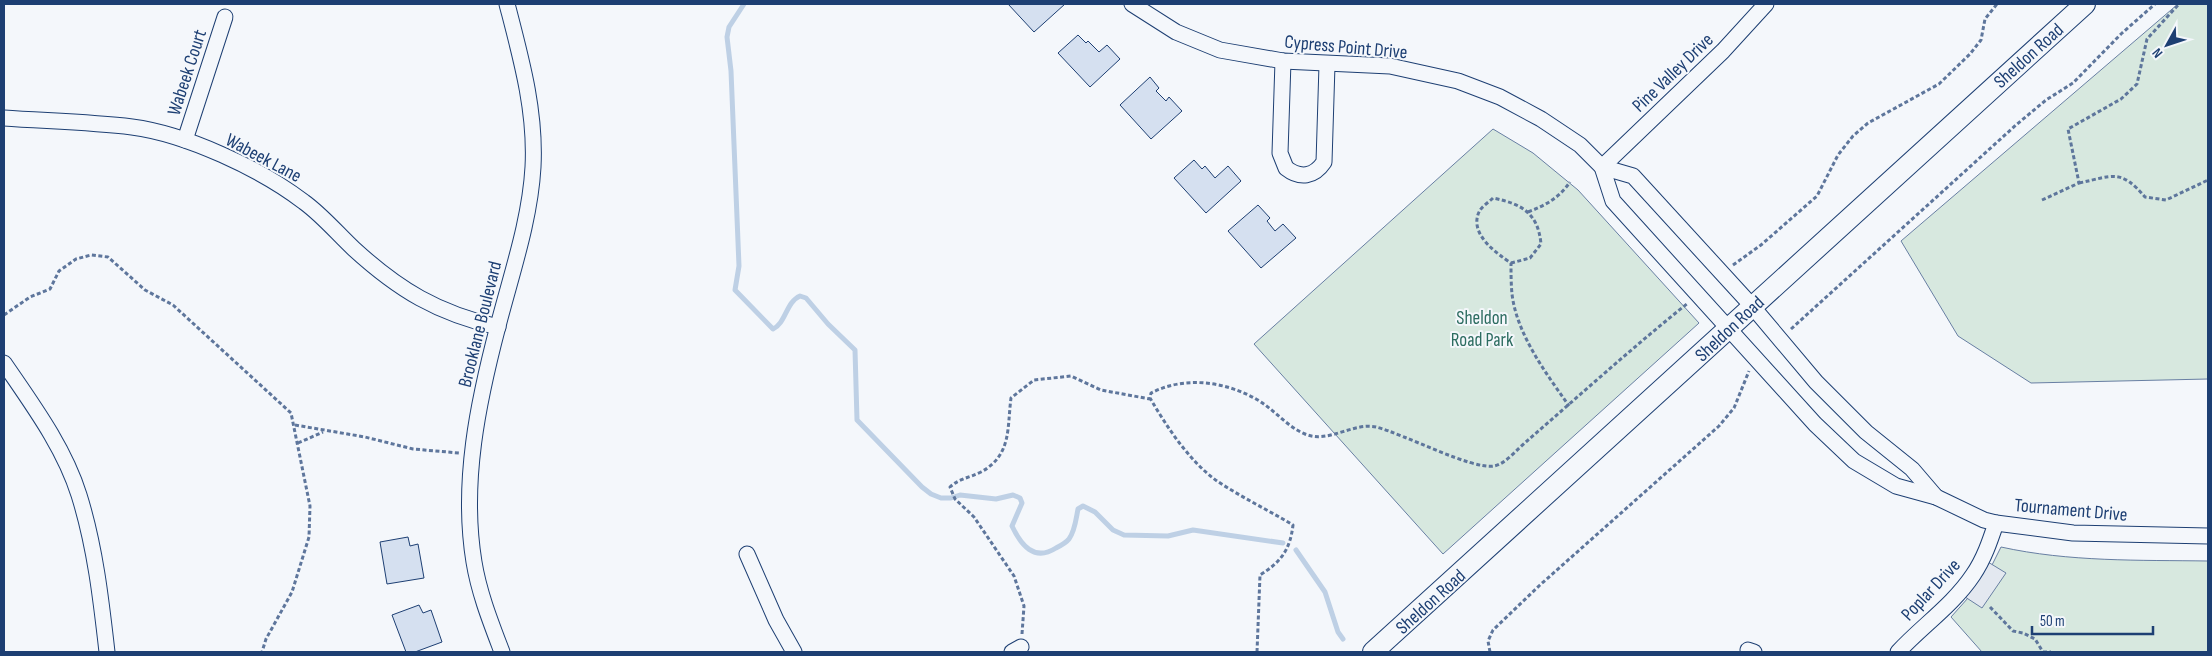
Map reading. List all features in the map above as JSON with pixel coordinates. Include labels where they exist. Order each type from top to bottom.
[{"type":"main road","name":"Sheldon Road","points":[[1373,652],[1656,397],[1728,327],[2085,4]]},
{"type":"street","name":"Brooklane Boulevard","points":[[502,652],[489,619],[474,562],[469,511],[471,454],[484,383],[528,207],[533,169],[532,111],[507,4]]},
{"type":"street","name":"Cypress Point Drive","points":[[1132,4],[1176,32],[1220,50],[1283,61],[1327,65],[1390,66],[1458,81],[1500,97],[1541,119],[1580,145],[1602,167],[1613,201],[1728,327]]},
{"type":"street","name":"Pine Valley Drive","points":[[1602,167],[1723,51],[1766,4]]},
{"type":"street","name":"Wabeek Court","points":[[184,140],[225,17]]},
{"type":"street","points":[[1283,61],[1280,153],[1286,168],[1301,176],[1319,169],[1324,162],[1327,65]]},
{"type":"street","name":"Wabeek Lane","points":[[4,118],[133,127],[184,140],[265,176],[305,202],[355,250],[403,290],[434,307],[498,326]]},
{"type":"street","name":"Cypress Point Drive","points":[[1602,167],[1633,176],[1752,306]]},
{"type":"street","name":"Tournament Drive","points":[[1752,306],[1816,382],[1866,432],[1912,469],[1936,497]]},
{"type":"street","name":"Tournament Drive","points":[[1728,327],[1815,424],[1854,461],[1896,486],[1936,497],[1984,520],[1996,523],[2073,533],[2208,536]]},
{"type":"street","points":[[4,363],[58,447],[79,494],[96,563],[107,652]]},
{"type":"street","name":"Poplar Drive","points":[[1898,652],[1959,593],[1974,574],[1983,558],[1996,523]]},
{"type":"street","points":[[747,554],[776,620],[794,652]]},
{"type":"path","points":[[1722,273],[1761,245],[1817,196],[1838,155],[1853,136],[1868,123],[1938,84],[1950,74],[1980,40],[1985,19],[1997,4]]},
{"type":"path","points":[[1780,339],[2016,124],[2046,100],[2073,83],[2121,34],[2155,4]]},
{"type":"path","points":[[2079,182],[2068,129],[2121,99],[2137,84],[2147,39],[2178,4]]},
{"type":"path","points":[[2042,200],[2079,182],[2117,175],[2131,180],[2145,197],[2166,200],[2208,180]]},
{"type":"path","points":[[1528,212],[1546,205],[1562,194],[1570,182]]},
{"type":"path","points":[[1511,263],[1530,258],[1541,244],[1540,228],[1528,212],[1513,202],[1493,198],[1479,212],[1477,227],[1487,244],[1511,263],[1512,295],[1520,322],[1542,367],[1569,406]]},
{"type":"path","points":[[4,315],[30,298],[50,289],[59,271],[76,258],[91,255],[108,257],[145,290],[173,304],[250,378],[274,395],[291,413],[295,425],[310,506],[309,538],[292,592],[266,639],[262,652]]},
{"type":"path","points":[[1257,652],[1260,575],[1278,564],[1292,540],[1293,525],[1216,480],[1195,462],[1162,421],[1150,399],[1151,393],[1165,386],[1194,381],[1223,386],[1257,399],[1284,422],[1307,435],[1325,436],[1373,427],[1412,439],[1474,464],[1495,466],[1507,459],[1659,325],[1698,294]]},
{"type":"path","points":[[1490,652],[1488,641],[1493,630],[1719,426],[1734,408],[1747,373],[1759,360]]},
{"type":"path","points":[[1017,650],[1024,606],[1014,576],[974,517],[955,500],[950,487],[958,480],[979,473],[994,464],[1007,445],[1010,398],[1034,380],[1071,376],[1102,390],[1150,399]]},
{"type":"path","points":[[295,425],[366,437],[414,449],[471,454]]},
{"type":"path","points":[[298,443],[324,431]]},
{"type":"path","points":[[1990,607],[2013,631],[2023,632],[2035,639],[2043,652],[2051,652]]},
{"type":"green space","points":[[2178,4],[2208,4],[2208,379],[2031,383],[1958,336],[1901,241]]},
{"type":"green space","name":"Sheldon Road Park","points":[[1493,129],[1533,153],[1578,190],[1699,323],[1443,554],[1254,344]]},
{"type":"green space","points":[[2001,547],[2078,558],[2208,561],[2208,652],[1982,652],[1951,617],[1985,579]]},
{"type":"shaded area","points":[[1983,559],[2006,573],[1982,608],[1959,593]]},
{"type":"building","points":[[1008,4],[1065,4],[1034,32]]},
{"type":"building","points":[[1078,35],[1086,43],[1088,41],[1099,52],[1107,45],[1120,59],[1090,87],[1058,53]]},
{"type":"building","points":[[1150,77],[1159,88],[1156,91],[1166,101],[1169,97],[1182,111],[1151,139],[1120,105]]},
{"type":"building","points":[[1194,160],[1202,169],[1205,166],[1215,178],[1228,166],[1241,181],[1206,213],[1174,178]]},
{"type":"building","points":[[1258,205],[1270,218],[1267,221],[1275,231],[1283,224],[1296,238],[1261,268],[1228,231]]},
{"type":"building","points":[[408,537],[410,546],[418,544],[424,578],[387,584],[380,542]]},
{"type":"building","points":[[419,605],[423,613],[431,610],[442,642],[415,652],[406,652],[392,615]]},
{"type":"waterway","points":[[744,4],[729,27],[727,37],[731,71],[739,266],[735,290],[773,329],[781,322],[795,299],[800,296],[806,298],[828,324],[855,350],[857,420],[922,487],[931,494],[941,498],[951,498],[960,495],[996,499],[1013,495],[1020,498],[1022,503],[1012,526],[1024,545],[1035,552],[1041,553],[1048,552],[1068,540],[1074,529],[1078,509],[1083,506],[1095,512],[1113,530],[1124,535],[1168,536],[1193,530],[1283,543]]},
{"type":"waterway","points":[[1296,550],[1325,592],[1338,632],[1343,639]]}]
